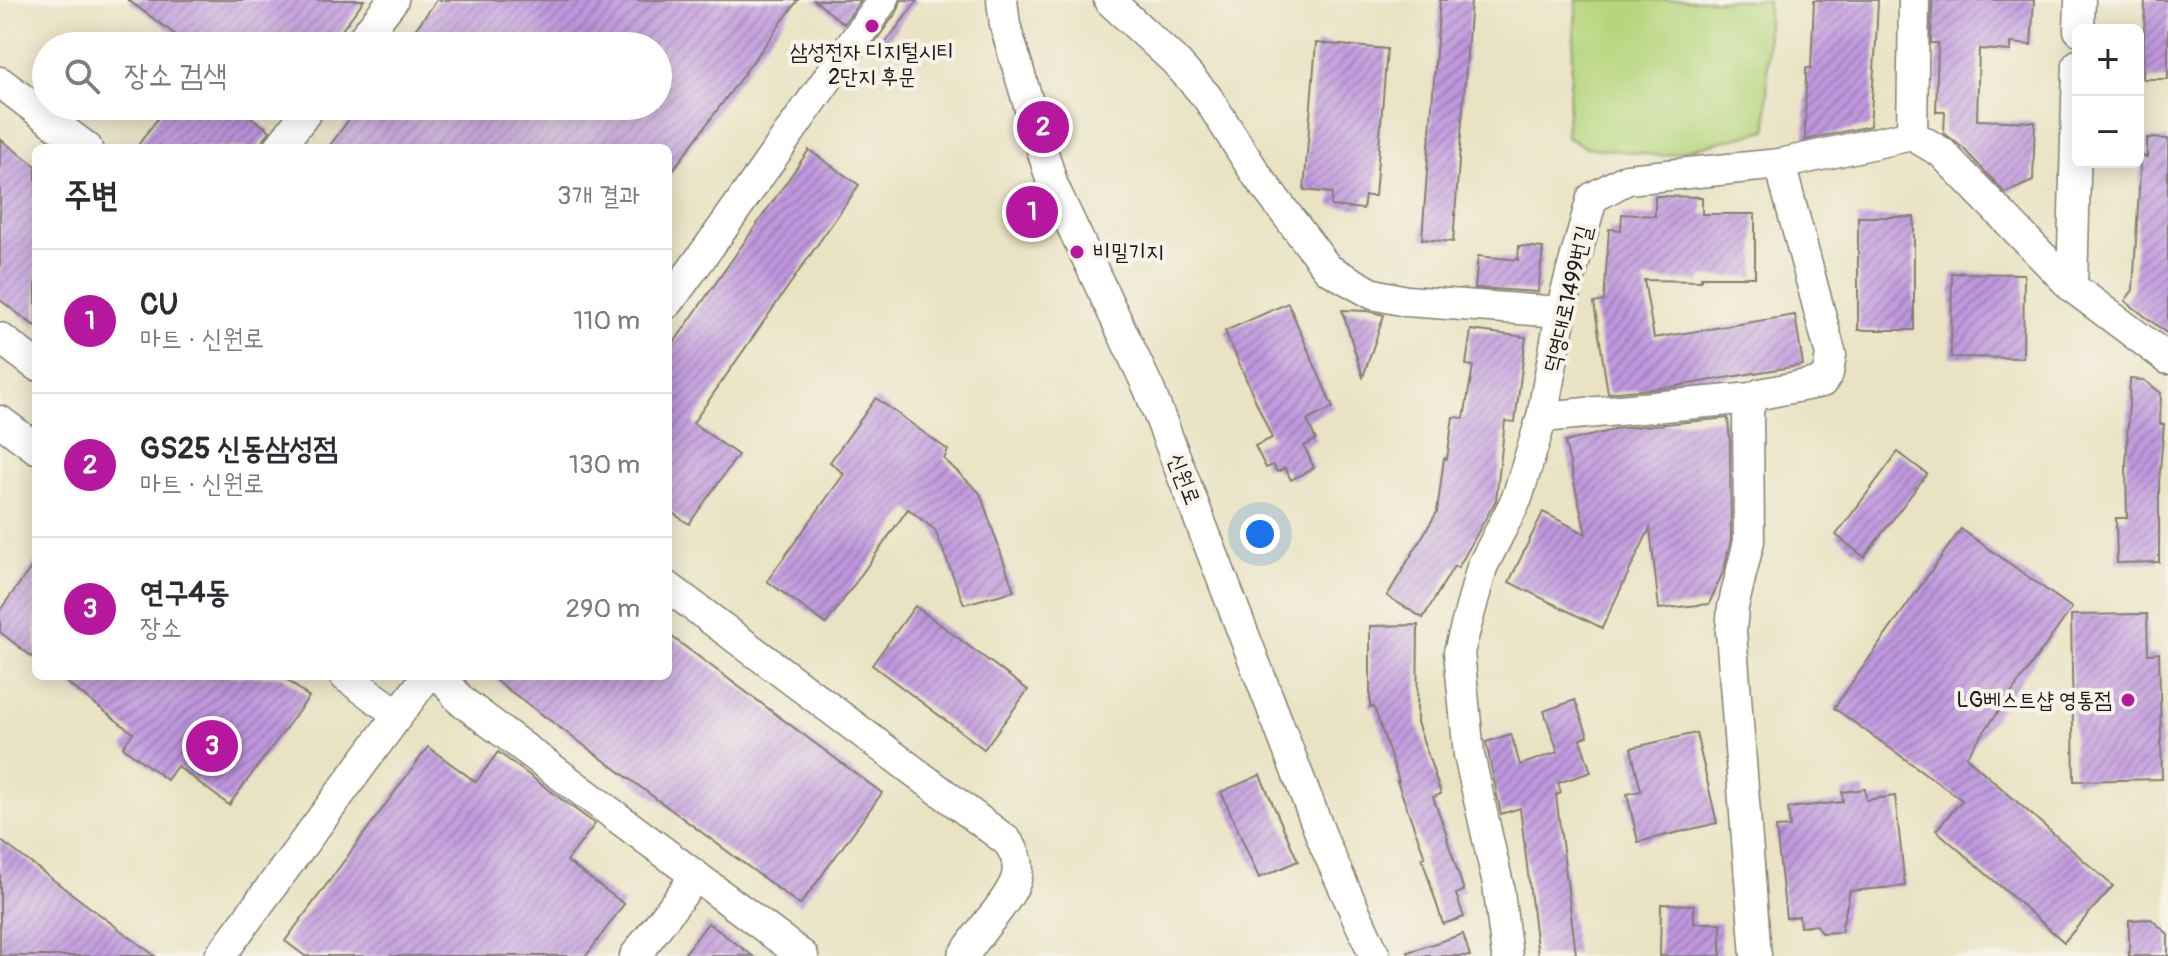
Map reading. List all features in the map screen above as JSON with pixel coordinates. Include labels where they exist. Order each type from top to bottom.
[{"type":"street","points":[[368,32],[393,0]]},
{"type":"street","points":[[672,298],[883,0]]},
{"type":"street","name":"신원로","points":[[1002,0],[1005,25],[1053,186],[1149,389],[1326,848],[1375,956]]},
{"type":"street","points":[[1109,0],[1175,61],[1207,97],[1258,177],[1328,269],[1373,294],[1406,301],[1561,312]]},
{"type":"street","points":[[1914,0],[1912,135],[1941,152],[2072,287],[2168,359]]},
{"type":"street","points":[[2079,24],[2080,0]]},
{"type":"street","points":[[0,82],[32,106]]},
{"type":"street","points":[[2072,287],[2077,96]]},
{"type":"street","points":[[50,120],[82,144]]},
{"type":"street","points":[[282,144],[300,120]]},
{"type":"street","name":"덕영대로1499번길","points":[[1507,956],[1498,884],[1469,755],[1459,652],[1482,567],[1517,498],[1542,417],[1561,312],[1592,198],[1627,179],[1780,164],[1912,135]]},
{"type":"street","points":[[1542,417],[1752,398],[1822,382],[1828,373],[1831,355],[1780,164]]},
{"type":"street","points":[[0,338],[32,362]]},
{"type":"street","points":[[1752,398],[1748,411],[1749,541],[1733,607],[1731,632],[1765,954]]},
{"type":"street","points":[[0,421],[32,445]]},
{"type":"street","points":[[672,590],[1007,841],[1018,859],[1017,879],[963,956]]},
{"type":"street","points":[[354,680],[383,692]]},
{"type":"street","points":[[233,951],[424,680]]},
{"type":"street","points":[[445,680],[460,700],[803,956]]},
{"type":"street","points":[[635,956],[696,876]]},
{"type":"green space","points":[[1577,0],[1768,0],[1767,130],[1663,156],[1585,147],[1566,137]]},
{"type":"building","points":[[128,0],[364,0],[340,32],[172,32]]},
{"type":"building","points":[[437,0],[798,0],[672,172],[672,144],[331,144],[349,120],[672,120],[672,32],[413,32]]},
{"type":"building","points":[[814,0],[861,0],[844,24]]},
{"type":"building","points":[[901,0],[918,0],[879,51],[872,46],[898,10]]},
{"type":"building","points":[[1440,0],[1471,0],[1453,242],[1422,239]]},
{"type":"building","points":[[1814,0],[1878,0],[1876,42],[1870,126],[1805,140],[1806,68],[1811,68]]},
{"type":"building","points":[[1932,0],[2034,0],[2031,45],[2011,43],[2011,51],[1979,49],[1977,120],[2035,122],[2033,181],[2005,193],[1963,148],[1944,133],[1945,112],[1936,112],[1938,43],[1931,43]]},
{"type":"building","points":[[2145,0],[2168,0],[2168,79],[2144,79]]},
{"type":"building","points":[[1316,43],[1387,49],[1375,196],[1365,196],[1363,209],[1331,206],[1332,193],[1304,190]]},
{"type":"building","points":[[157,120],[255,120],[270,131],[260,144],[139,144]]},
{"type":"building","points":[[2147,138],[2168,139],[2168,334],[2125,301],[2133,290],[2140,168],[2144,168],[2144,156],[2147,157]]},
{"type":"building","points":[[0,139],[32,163],[32,324],[0,300]]},
{"type":"building","points":[[809,150],[859,185],[693,423],[738,455],[689,524],[672,513],[672,345]]},
{"type":"building","points":[[1655,196],[1702,197],[1702,214],[1755,214],[1755,277],[1701,277],[1701,281],[1644,280],[1654,338],[1795,315],[1803,365],[1671,387],[1608,393],[1594,303],[1604,301],[1609,229],[1621,230],[1622,214],[1655,216]]},
{"type":"building","points":[[1858,217],[1914,217],[1914,330],[1858,330]]},
{"type":"building","points":[[1519,246],[1543,248],[1538,292],[1475,288],[1478,256],[1518,260]]},
{"type":"building","points":[[1952,273],[2024,274],[2023,358],[1951,357]]},
{"type":"building","points":[[1288,303],[1333,408],[1307,420],[1316,440],[1304,446],[1314,468],[1291,480],[1285,468],[1277,472],[1273,465],[1266,468],[1255,446],[1272,438],[1225,331]]},
{"type":"building","points":[[1342,310],[1384,315],[1363,377]]},
{"type":"building","points":[[1471,330],[1526,337],[1515,422],[1505,421],[1496,500],[1458,568],[1454,566],[1423,618],[1387,596],[1437,512],[1453,417],[1464,418],[1473,366],[1466,365]]},
{"type":"building","points":[[2130,379],[2144,380],[2161,393],[2160,424],[2164,424],[2159,481],[2159,562],[2117,563],[2116,518],[2127,518]]},
{"type":"building","points":[[876,398],[948,450],[944,459],[980,493],[1014,591],[964,604],[935,530],[908,509],[826,624],[767,581],[844,474],[830,462]]},
{"type":"building","points":[[1728,418],[1731,539],[1724,570],[1709,604],[1659,609],[1650,528],[1602,628],[1509,582],[1543,512],[1586,534],[1565,442],[1614,429]]},
{"type":"building","points":[[1898,452],[1927,474],[1864,557],[1836,535]]},
{"type":"building","points":[[1961,529],[2072,608],[1966,757],[2113,886],[2064,942],[1936,830],[1962,800],[1834,708]]},
{"type":"building","points":[[32,566],[32,657],[0,632],[0,610]]},
{"type":"building","points":[[915,606],[1028,690],[984,749],[872,665]]},
{"type":"building","points":[[2147,614],[2148,654],[2159,653],[2162,779],[2074,781],[2071,615]]},
{"type":"building","points":[[1418,625],[1417,722],[1441,794],[1433,797],[1464,891],[1456,894],[1464,917],[1443,924],[1422,858],[1425,857],[1374,707],[1370,707],[1370,626]]},
{"type":"building","points":[[672,637],[882,793],[800,905],[495,680],[672,680]]},
{"type":"building","points":[[63,680],[287,680],[309,697],[229,805],[177,766],[167,780],[123,747],[133,733]]},
{"type":"building","points":[[1575,700],[1588,736],[1580,739],[1591,772],[1558,783],[1561,793],[1556,795],[1576,954],[1538,956],[1520,808],[1501,814],[1486,742],[1511,734],[1520,765],[1558,752],[1544,711]]},
{"type":"building","points":[[1696,733],[1717,823],[1638,842],[1627,794],[1641,791],[1631,748]]},
{"type":"building","points":[[428,747],[476,782],[498,752],[595,824],[567,861],[624,904],[586,956],[305,956],[285,941]]},
{"type":"building","points":[[1260,775],[1298,861],[1259,878],[1221,792]]},
{"type":"building","points":[[1865,789],[1866,800],[1895,796],[1905,886],[1850,891],[1841,932],[1821,933],[1817,925],[1800,927],[1799,916],[1786,918],[1776,828],[1790,827],[1788,808],[1843,802],[1842,792]]},
{"type":"building","points":[[0,840],[155,956],[0,956]]},
{"type":"building","points":[[1661,904],[1694,905],[1694,923],[1721,923],[1721,956],[1660,956]]},
{"type":"building","points":[[2151,919],[2168,934],[2168,956],[2129,956],[2129,920]]},
{"type":"building","points":[[708,923],[753,956],[683,956]]},
{"type":"building","points":[[1463,934],[1470,956],[1409,956],[1408,952]]},
{"type":"place","name":"삼성전자 디지털시티 2단지 후문","points":[[872,26]]},
{"type":"place","name":"GS25 신동삼성점","points":[[1043,127]]},
{"type":"place","name":"CU","points":[[1032,212]]},
{"type":"place","name":"비밀기지","points":[[1077,252]]},
{"type":"place","name":"LG베스트샵 영통점","points":[[2128,700]]},
{"type":"place","name":"연구4동","points":[[212,746]]}]
